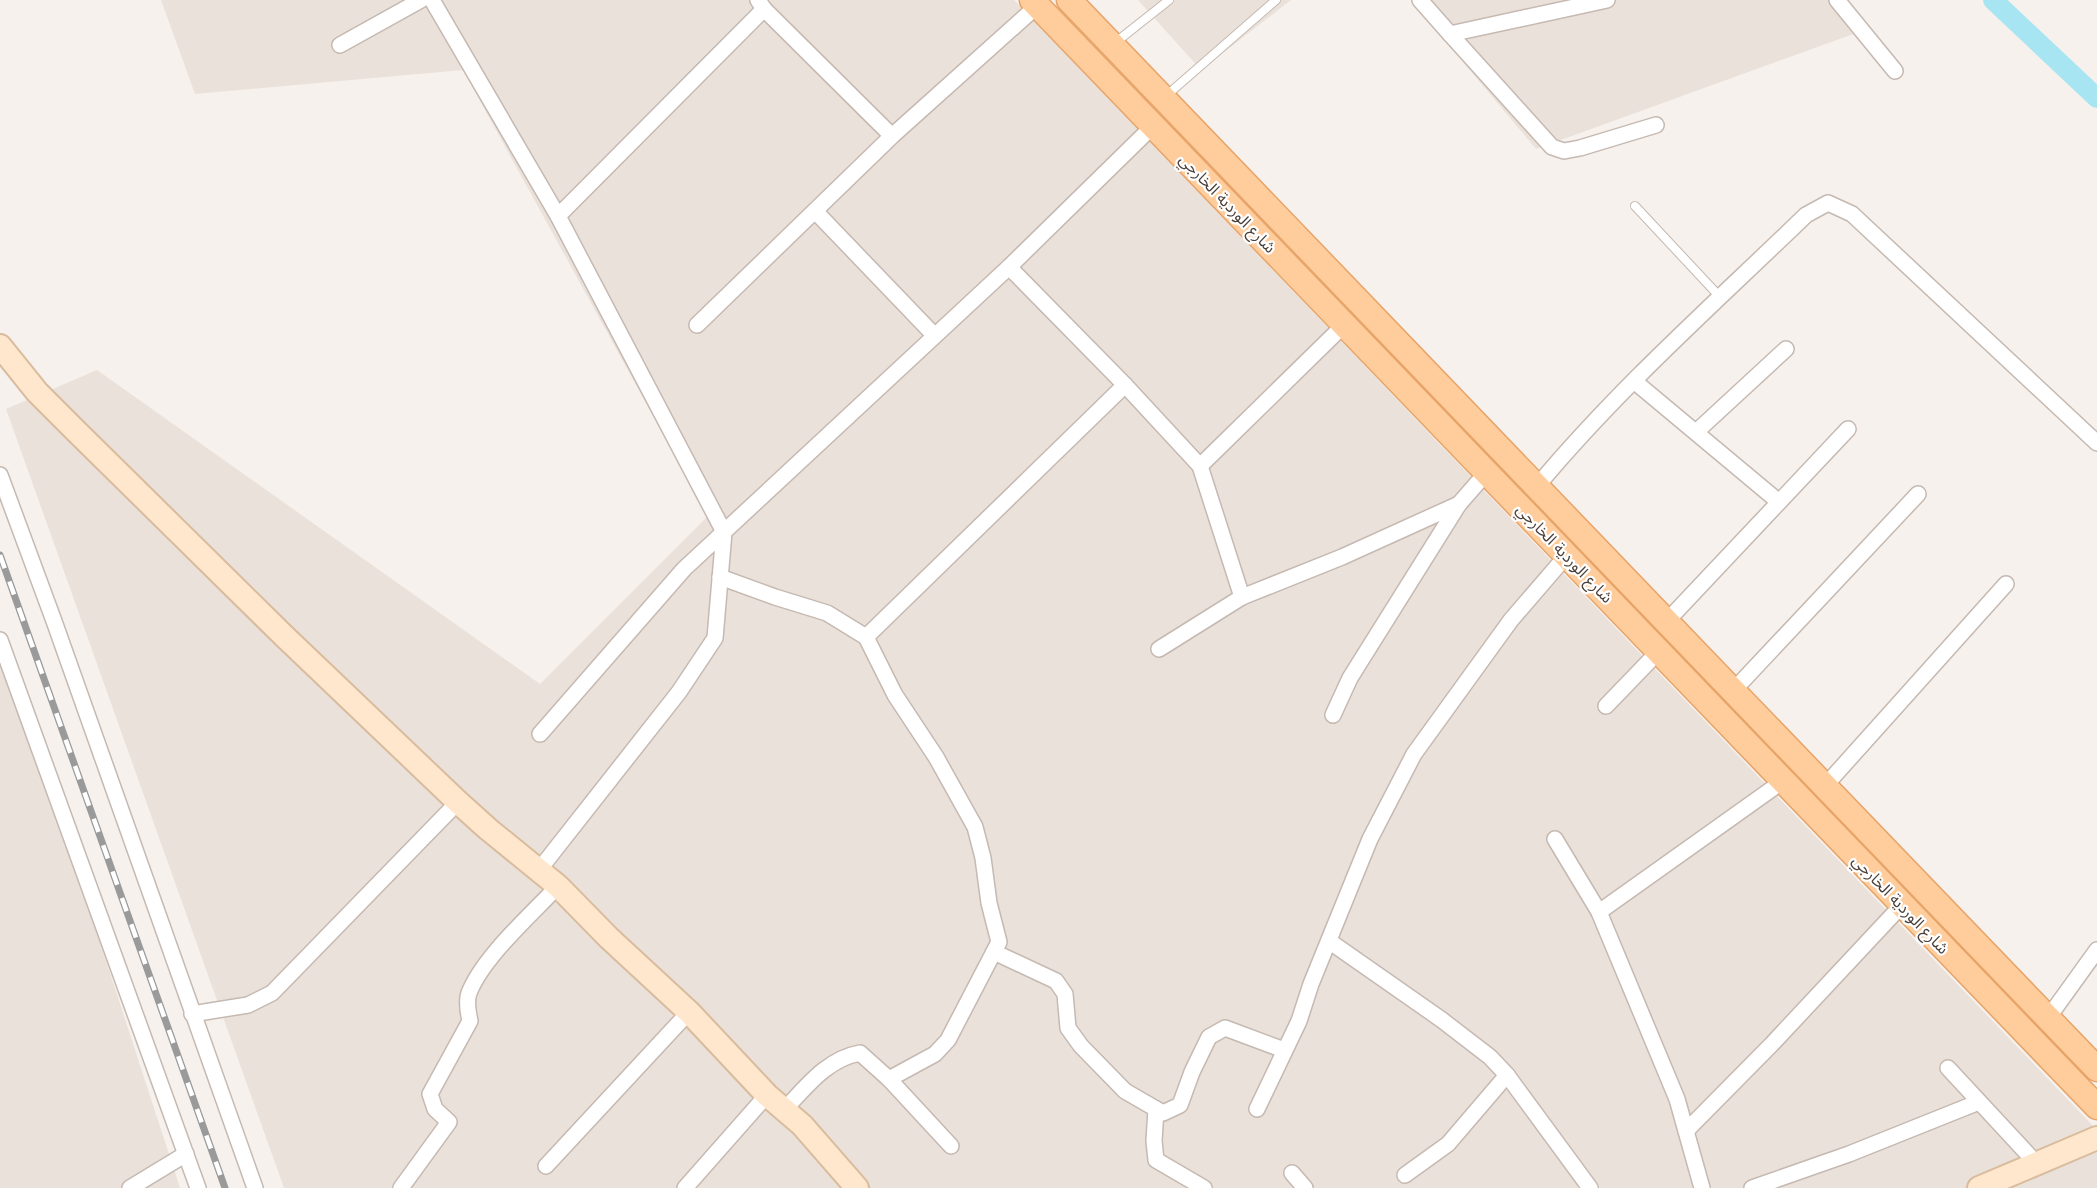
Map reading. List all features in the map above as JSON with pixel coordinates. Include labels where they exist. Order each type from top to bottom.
[{"type":"main road","name":"شارع الوردية الخارجي","points":[[1069,0],[1538,485],[1824,787],[2097,1069]]},
{"type":"main road","name":"شارع الوردية الخارجي","points":[[1034,3],[2097,1107]]},
{"type":"main road","points":[[1190,164],[1204,164],[1209,159],[1211,147]]},
{"type":"main road","points":[[1269,246],[1269,238],[1273,231],[1279,227],[1289,227]]},
{"type":"street","points":[[340,45],[421,0]]},
{"type":"street","points":[[432,0],[558,216],[724,532],[715,638],[679,692],[539,870]]},
{"type":"street","points":[[1419,0],[1552,147],[1564,151],[1580,148],[1656,125]]},
{"type":"street","points":[[1450,34],[1607,0]]},
{"type":"street","points":[[1837,0],[1895,71]]},
{"type":"street","points":[[697,325],[892,136],[1034,3]]},
{"type":"street","points":[[558,216],[761,5],[892,136]]},
{"type":"street","points":[[540,734],[684,569],[1009,267],[1153,126]]},
{"type":"street","points":[[1538,485],[1575,441],[1720,297],[1806,215],[1828,203],[1852,214],[2097,443]]},
{"type":"street","points":[[815,211],[934,335]]},
{"type":"street","points":[[1009,267],[1125,385],[1200,466],[1242,597]]},
{"type":"street","points":[[1200,466],[1345,324]]},
{"type":"street","points":[[0,345],[37,392],[283,635],[458,802],[558,886],[609,938],[689,1012],[766,1095],[809,1132],[856,1188]]},
{"type":"street","points":[[1696,432],[1786,349]]},
{"type":"street","points":[[1634,381],[1779,502]]},
{"type":"street","points":[[866,637],[1125,385]]},
{"type":"street","points":[[1667,621],[1848,429]]},
{"type":"street","points":[[1333,715],[1350,678],[1459,504],[1486,472]]},
{"type":"street","points":[[0,475],[255,1188]]},
{"type":"street","points":[[1733,691],[1918,494]]},
{"type":"street","points":[[1159,649],[1242,597],[1342,557],[1459,504]]},
{"type":"street","points":[[1257,1109],[1299,1021],[1370,839],[1414,754],[1511,620],[1567,555]]},
{"type":"street","points":[[720,577],[827,613],[866,637],[895,695],[936,757],[975,827],[983,858],[989,903],[999,942],[948,1040],[935,1054],[889,1079]]},
{"type":"street","points":[[1824,787],[2006,584]]},
{"type":"street","points":[[0,640],[198,1188]]},
{"type":"street","points":[[1606,706],[1659,651]]},
{"type":"street","points":[[1599,912],[1783,781]]},
{"type":"street","points":[[192,1014],[248,1005],[272,993],[458,802]]},
{"type":"street","points":[[1555,839],[1599,912],[1677,1099],[1702,1188]]},
{"type":"street","points":[[401,1188],[449,1122],[435,1109],[430,1094],[470,1021],[468,995],[487,963],[558,886]]},
{"type":"street","points":[[1686,1131],[1772,1044],[1902,905]]},
{"type":"street","points":[[1329,941],[1442,1020],[1490,1057],[1507,1075],[1590,1188]]},
{"type":"street","points":[[2048,1018],[2097,950]]},
{"type":"street","points":[[994,952],[1056,981],[1065,994],[1068,1028],[1081,1046],[1125,1091],[1163,1113],[1180,1105],[1191,1072],[1209,1037],[1225,1028],[1284,1050]]},
{"type":"street","points":[[546,1166],[689,1012]]},
{"type":"street","points":[[785,1109],[824,1070],[844,1056],[860,1053],[889,1079],[951,1146]]},
{"type":"street","points":[[1948,1068],[2030,1165]]},
{"type":"street","points":[[1405,1175],[1448,1144],[1507,1075]]},
{"type":"street","points":[[685,1188],[766,1095]]},
{"type":"street","points":[[1752,1188],[1849,1155],[1979,1102]]},
{"type":"street","points":[[1156,1109],[1154,1141],[1156,1160],[1204,1188]]},
{"type":"street","points":[[1979,1188],[2097,1138]]},
{"type":"street","points":[[130,1188],[186,1154]]},
{"type":"street","points":[[2007,1188],[2030,1165]]},
{"type":"street","points":[[1292,1173],[1305,1188]]},
{"type":"lane","points":[[1112,44],[1169,0]]},
{"type":"lane","points":[[1261,0],[1274,1]]},
{"type":"lane","points":[[1164,98],[1274,1]]},
{"type":"lane","points":[[1635,206],[1720,297]]},
{"type":"shaded area","points":[[161,0],[1014,0],[2097,1130],[2097,1188],[284,1188],[6,409],[97,370],[540,684],[708,516],[463,70],[195,94]]},
{"type":"shaded area","points":[[1138,0],[1291,0],[1201,70]]},
{"type":"shaded area","points":[[1411,0],[1844,0],[1870,28],[1536,149]]},
{"type":"shaded area","points":[[0,635],[180,1188],[0,1188]]},
{"type":"waterway","points":[[1993,0],[2097,98]]},
{"type":"railway","points":[[0,555],[225,1188]]}]
